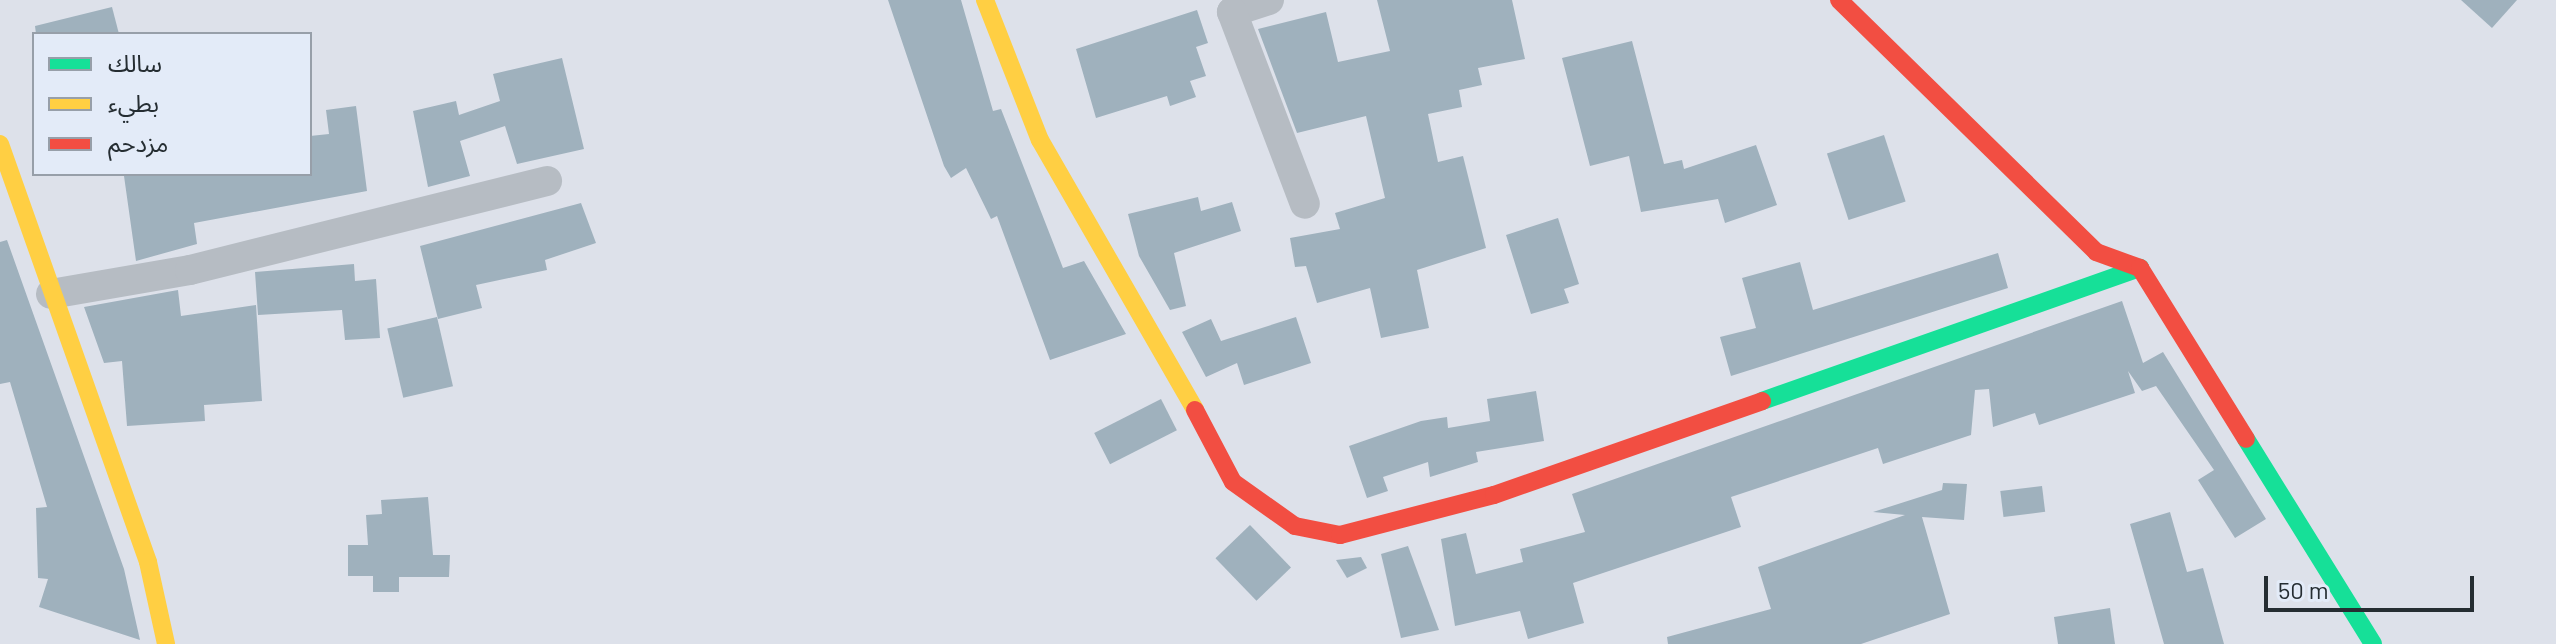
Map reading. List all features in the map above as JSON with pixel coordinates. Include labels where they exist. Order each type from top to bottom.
[{"type":"street","points":[[985,0],[1040,140],[1141,308],[1233,482],[1295,526],[1340,535],[1370,531],[1494,495],[2140,268]]},
{"type":"street","points":[[1269,0],[1232,12],[1305,204]]},
{"type":"street","points":[[1839,0],[2096,252],[2140,268],[2373,644]]},
{"type":"street","points":[[0,144],[148,562],[166,644]]},
{"type":"street","points":[[51,294],[190,270],[547,181]]},
{"type":"building","points":[[888,0],[961,0],[993,111],[1001,109],[1063,268],[1084,261],[1126,334],[1050,360],[997,216],[991,219],[966,168],[951,178],[944,166]]},
{"type":"building","points":[[1377,0],[1512,0],[1525,59],[1478,68],[1482,85],[1459,90],[1462,107],[1428,114],[1438,162],[1463,156],[1486,248],[1417,270],[1429,328],[1381,338],[1370,288],[1317,303],[1306,266],[1295,267],[1290,238],[1340,229],[1335,213],[1385,198],[1366,116],[1297,133],[1258,29],[1326,12],[1338,62],[1390,51]]},
{"type":"building","points":[[2461,0],[2517,0],[2492,28]]},
{"type":"building","points":[[112,7],[118,32],[36,32],[35,26]]},
{"type":"building","points":[[1197,10],[1208,43],[1196,47],[1206,76],[1190,81],[1196,97],[1170,106],[1167,96],[1096,118],[1076,49]]},
{"type":"building","points":[[1632,41],[1664,164],[1682,160],[1684,169],[1756,145],[1777,205],[1725,223],[1718,199],[1641,212],[1629,156],[1590,166],[1562,58]]},
{"type":"building","points":[[562,58],[584,149],[517,164],[505,126],[460,141],[470,176],[428,187],[413,111],[456,101],[459,115],[500,101],[493,74]]},
{"type":"building","points":[[356,106],[367,191],[194,223],[197,244],[136,261],[124,176],[312,176],[312,136],[329,134],[326,110]]},
{"type":"building","points":[[1884,135],[1906,202],[1849,220],[1827,154]]},
{"type":"building","points":[[1198,197],[1201,211],[1232,202],[1241,231],[1174,253],[1186,306],[1170,310],[1139,256],[1128,214]]},
{"type":"building","points":[[581,203],[596,243],[545,260],[547,270],[476,285],[482,308],[438,319],[420,246]]},
{"type":"building","points":[[1558,218],[1579,284],[1564,289],[1569,303],[1531,314],[1506,235]]},
{"type":"building","points":[[7,240],[124,569],[140,640],[39,607],[48,579],[38,578],[36,508],[47,507],[10,382],[0,384],[0,242]]},
{"type":"building","points":[[1998,253],[2008,288],[1731,376],[1720,337],[1756,328],[1742,278],[1800,262],[1813,310]]},
{"type":"building","points":[[354,264],[355,281],[376,279],[380,338],[345,340],[342,310],[258,315],[255,272]]},
{"type":"building","points":[[178,290],[181,316],[256,305],[262,401],[204,405],[205,421],[127,426],[122,361],[104,363],[84,307]]},
{"type":"building","points":[[2122,301],[2143,363],[2163,352],[2266,519],[2235,538],[2198,480],[2214,470],[2156,386],[2142,391],[2128,371],[2135,393],[2039,425],[2035,413],[1993,427],[1989,389],[1975,390],[1971,435],[1883,464],[1878,448],[1731,497],[1741,527],[1573,583],[1584,623],[1528,639],[1520,611],[1455,626],[1441,539],[1466,533],[1476,574],[1523,562],[1520,549],[1585,532],[1572,494]]},
{"type":"building","points":[[437,317],[453,386],[403,398],[387,328]]},
{"type":"building","points":[[1296,317],[1311,363],[1244,385],[1237,363],[1206,377],[1182,332],[1211,319],[1221,341]]},
{"type":"building","points":[[1536,391],[1544,441],[1476,452],[1478,462],[1430,477],[1428,462],[1383,477],[1388,491],[1367,498],[1349,446],[1421,421],[1447,417],[1448,428],[1490,421],[1487,399]]},
{"type":"building","points":[[1161,399],[1177,430],[1110,464],[1094,433]]},
{"type":"building","points":[[1943,483],[1967,484],[1964,520],[1922,517],[1950,614],[1861,644],[1668,644],[1667,637],[1771,609],[1758,567],[1905,515],[1873,512],[1942,490]]},
{"type":"building","points":[[2042,486],[2045,512],[2003,517],[2000,491]]},
{"type":"building","points":[[428,497],[433,555],[450,555],[449,577],[399,577],[399,592],[373,592],[373,576],[348,576],[348,545],[368,545],[366,515],[382,514],[381,500]]},
{"type":"building","points":[[2170,512],[2187,572],[2203,568],[2224,644],[2164,644],[2130,524]]},
{"type":"building","points":[[1250,525],[1291,567],[1256,601],[1215,558]]},
{"type":"building","points":[[1408,546],[1439,630],[1401,638],[1381,554]]},
{"type":"building","points":[[1361,557],[1367,568],[1347,578],[1336,560]]},
{"type":"building","points":[[2110,608],[2115,644],[2058,644],[2054,617]]},
{"type":"traffic: fast","points":[[1762,401],[2140,268]]},
{"type":"traffic: fast","points":[[2246,439],[2373,644]]},
{"type":"traffic: slow","points":[[985,0],[1040,140],[1195,410]]},
{"type":"traffic: slow","points":[[0,144],[148,562],[166,644]]},
{"type":"traffic: jam","points":[[1839,0],[2096,252],[2140,268],[2246,439]]},
{"type":"traffic: jam","points":[[1195,410],[1233,482],[1295,526],[1340,535],[1494,495],[1762,401]]}]
